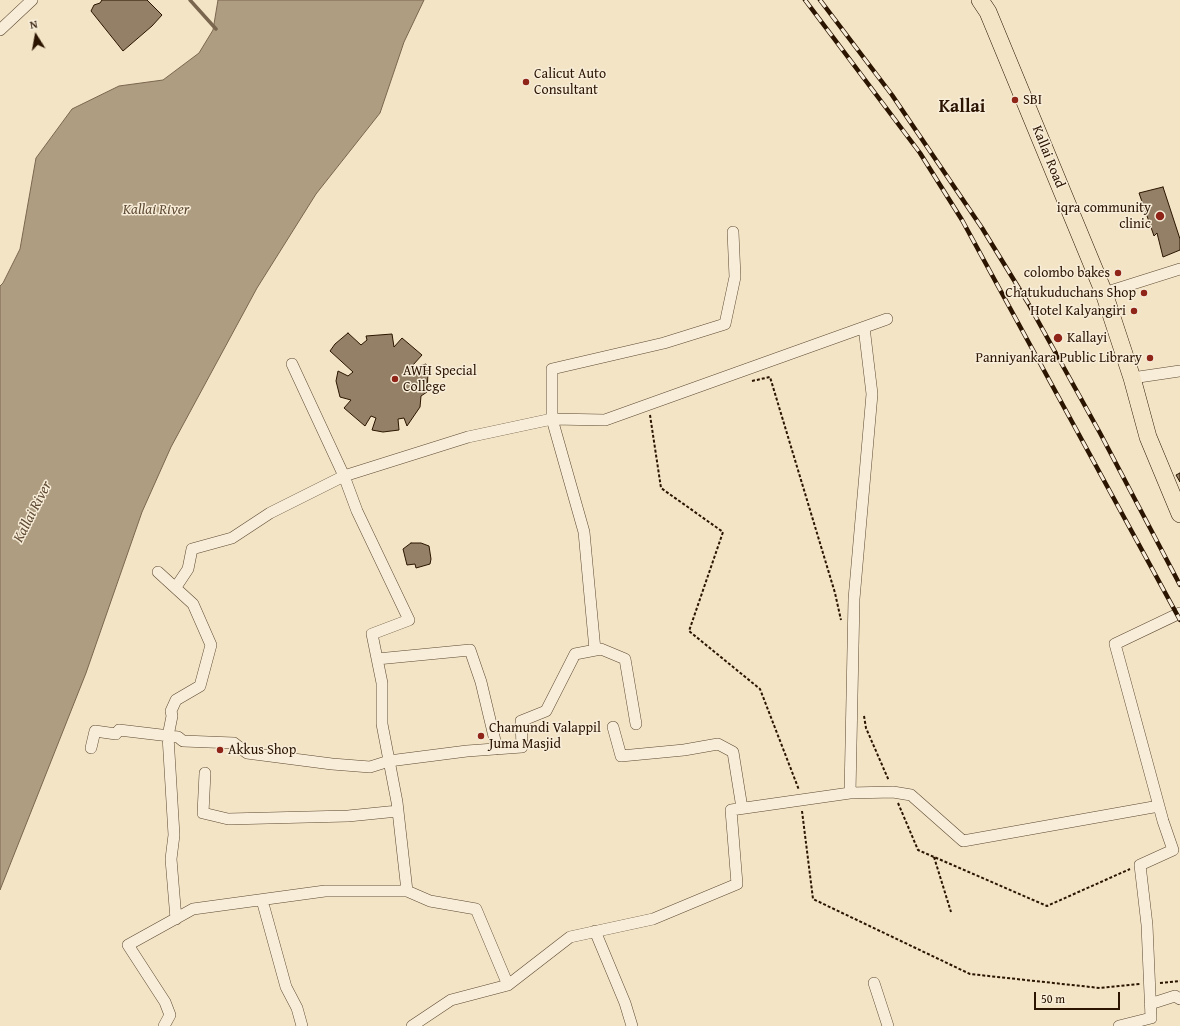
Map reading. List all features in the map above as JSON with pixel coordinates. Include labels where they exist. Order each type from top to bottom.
[{"type":"main road","name":"Kallai Road","points":[[980,0],[988,12],[1104,293],[1132,378],[1148,437],[1180,514]]},
{"type":"street","points":[[0,30],[32,0]]},
{"type":"street","points":[[595,650],[584,532],[552,419],[552,369],[664,343],[725,324],[735,277],[733,232]]},
{"type":"street","points":[[1104,293],[1180,268]]},
{"type":"street","points":[[176,588],[188,569],[192,549],[232,538],[270,513],[344,476],[468,437],[552,419],[605,420],[887,319]]},
{"type":"street","points":[[850,793],[854,599],[872,394],[864,327]]},
{"type":"street","points":[[292,364],[344,476],[357,511],[410,620],[372,634],[382,683],[382,724],[398,811],[408,891]]},
{"type":"street","points":[[1132,378],[1180,371]]},
{"type":"street","points":[[158,572],[193,604],[210,644],[200,686],[176,700],[173,705],[168,736],[174,835],[171,859],[176,919]]},
{"type":"street","points":[[1119,1026],[1151,1018],[1147,925],[1140,865],[1173,850],[1159,806],[1115,644],[1180,613]]},
{"type":"street","points":[[90,748],[95,731],[116,734],[119,730],[178,737],[183,740],[234,744],[247,753],[332,764],[370,767],[389,761],[522,747],[521,721],[546,711],[575,654],[601,649],[625,658],[636,724]]},
{"type":"street","points":[[377,659],[470,650],[482,682],[497,749]]},
{"type":"street","points":[[613,727],[621,756],[684,750],[718,744],[733,752],[742,808]]},
{"type":"street","points":[[205,773],[204,813],[228,818],[348,816],[398,811]]},
{"type":"street","points":[[412,1026],[451,1000],[508,985],[570,937],[653,919],[737,884],[731,810],[850,793],[893,792],[911,795],[962,841],[1159,806]]},
{"type":"street","points":[[164,1026],[170,1015],[165,1002],[128,945],[193,910],[325,891],[408,891],[430,901],[476,909],[508,985]]},
{"type":"street","points":[[262,900],[284,981],[297,1008],[302,1026]]},
{"type":"street","points":[[595,931],[625,1002],[632,1026]]},
{"type":"street","points":[[874,983],[888,1026]]},
{"type":"street","points":[[1150,1004],[1175,996],[1180,999]]},
{"type":"path","points":[[934,857],[951,912]]},
{"type":"water","name":"Kallai River","points":[[218,0],[424,0],[404,42],[380,113],[316,194],[257,288],[171,447],[142,512],[86,673],[0,890],[0,286],[3,283],[20,249],[36,158],[72,109],[119,86],[163,80],[199,53],[213,30]]},
{"type":"building","points":[[102,0],[147,0],[162,15],[152,26],[123,51],[91,11],[94,5],[100,3]]},
{"type":"building","name":"iqra community clinic","points":[[1163,187],[1180,239],[1180,250],[1163,257],[1157,233],[1154,236],[1139,193]]},
{"type":"building","points":[[348,333],[361,345],[367,340],[366,336],[392,334],[394,347],[402,338],[422,355],[413,365],[416,367],[426,364],[428,373],[427,392],[421,396],[420,407],[407,426],[404,418],[398,419],[399,430],[383,432],[372,430],[376,418],[371,416],[365,426],[344,408],[351,400],[340,397],[336,381],[338,371],[348,376],[353,372],[330,351],[335,344]]},
{"type":"building","points":[[1180,473],[1180,482],[1176,475]]},
{"type":"building","points":[[411,543],[421,543],[429,546],[431,559],[430,564],[416,568],[415,564],[407,565],[403,549]]},
{"type":"waterway","points":[[190,0],[216,29]]},
{"type":"railway","points":[[805,0],[920,153],[962,220],[1180,620]]},
{"type":"railway","points":[[820,0],[892,95],[982,228],[1028,303],[1100,433],[1180,585]]},
{"type":"place","name":"Calicut Auto Consultant","points":[[526,82]]},
{"type":"place","name":"SBI","points":[[1015,100]]},
{"type":"place","name":"iqra community clinic","points":[[1160,216]]},
{"type":"place","name":"colombo bakes","points":[[1118,273]]},
{"type":"place","name":"Chatukuduchans Shop","points":[[1144,293]]},
{"type":"place","name":"Hotel Kalyangiri","points":[[1134,311]]},
{"type":"place","name":"Kallayi","points":[[1058,338]]},
{"type":"place","name":"Panniyankara Public Library","points":[[1150,358]]},
{"type":"place","name":"AWH Special College","points":[[395,379]]},
{"type":"place","name":"Chamundi Valappil Juma Masjid","points":[[481,736]]},
{"type":"place","name":"Akkus Shop","points":[[220,750]]},
{"type":"district","name":"Kallai","points":[[962,107]]}]
